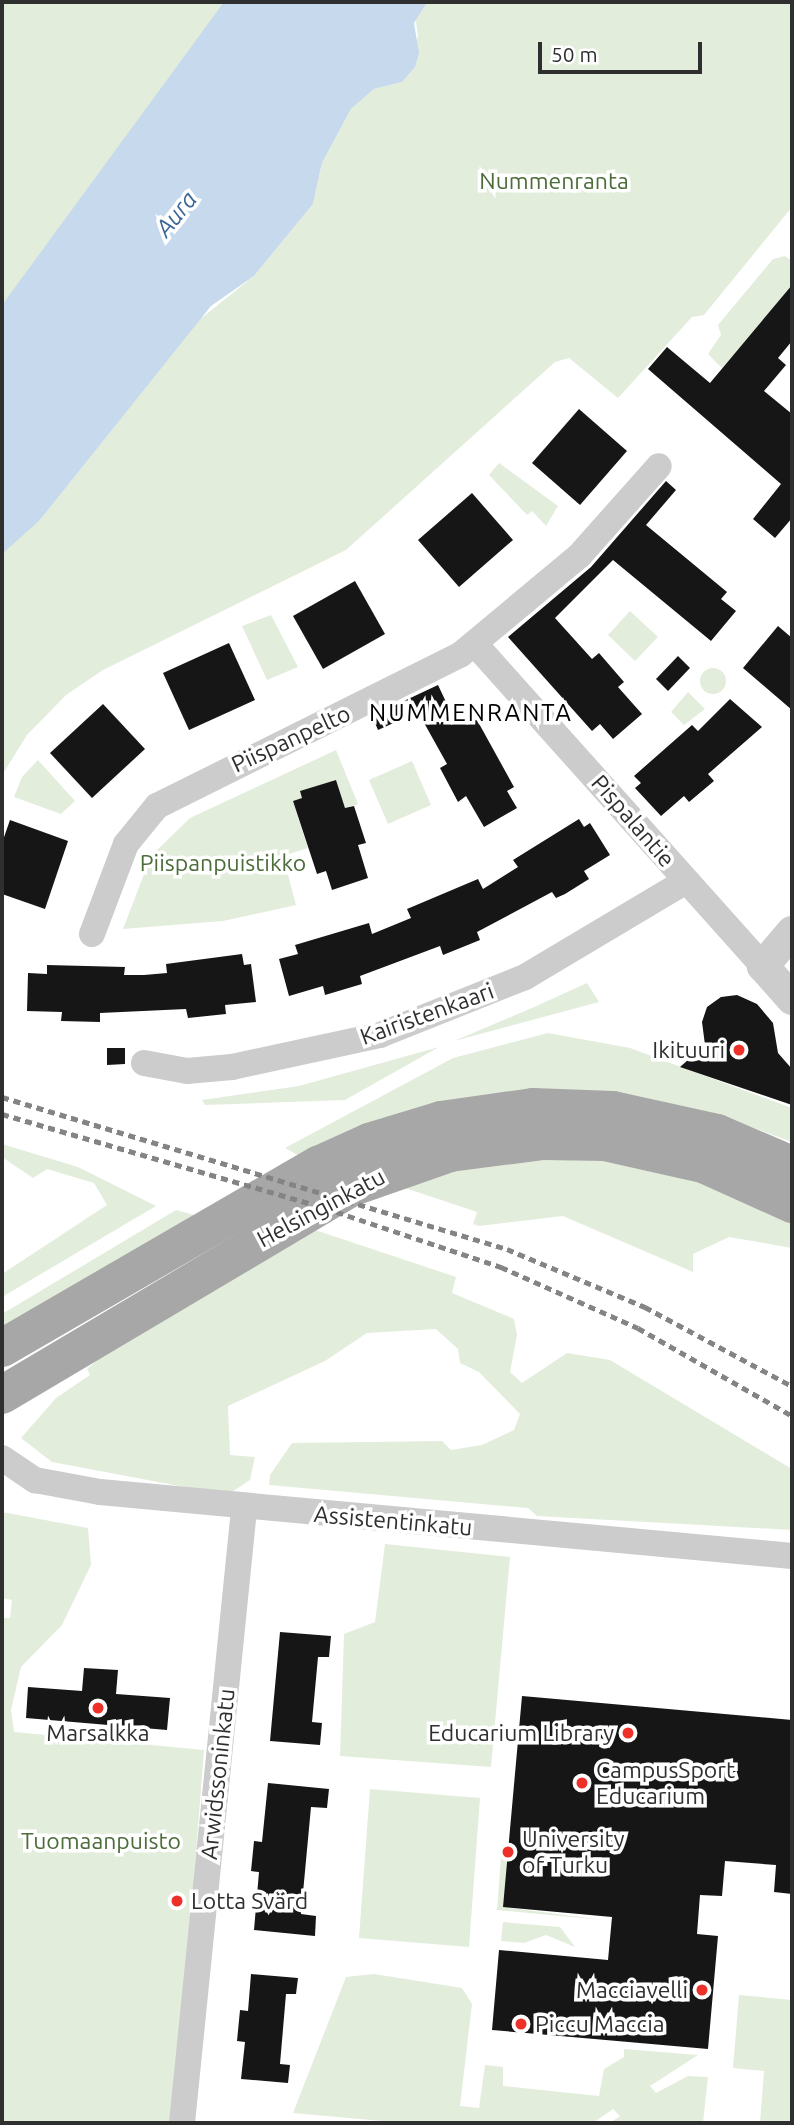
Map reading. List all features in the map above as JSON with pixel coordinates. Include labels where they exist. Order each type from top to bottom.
[{"type":"main road","name":"Helsinginkatu","points":[[2,1348],[318,1165],[369,1142],[441,1120],[533,1107],[613,1110],[717,1133],[792,1165]]},
{"type":"main road","name":"Helsinginkatu","points":[[2,1395],[350,1188],[450,1153],[543,1141],[604,1142],[703,1164],[792,1204]]},
{"type":"street","name":"Piispanpelto","points":[[92,934],[126,844],[157,806],[200,780],[432,673],[475,644],[579,556],[659,466]]},
{"type":"street","name":"Pispalantie","points":[[475,644],[792,999]]},
{"type":"street","name":"Kairistenkaari","points":[[144,1063],[187,1071],[232,1067],[380,1035],[537,971],[686,881]]},
{"type":"street","points":[[763,967],[792,932]]},
{"type":"street","name":"Assistentinkatu","points":[[2,1458],[35,1480],[244,1509],[792,1556]]},
{"type":"street","name":"Arwidssoninkatu","points":[[182,2123],[244,1509]]},
{"type":"green space","points":[[2,2],[254,2],[2,373]]},
{"type":"green space","name":"Nummenranta","points":[[427,2],[792,2],[792,207],[704,315],[692,317],[618,398],[569,358],[555,362],[346,550],[103,670],[66,695],[27,735],[2,775],[3,548],[40,520],[199,320],[254,276],[313,204],[322,163],[351,109],[374,89],[402,82],[418,36],[415,15]]},
{"type":"green space","points":[[785,256],[792,261],[792,285],[750,336],[752,364],[737,351],[722,368],[708,354],[721,335],[718,325],[773,259]]},
{"type":"green space","points":[[499,463],[558,506],[546,526],[532,511],[527,515],[489,475]]},
{"type":"green space","points":[[630,611],[658,637],[635,661],[608,635]]},
{"type":"green space","points":[[271,615],[298,667],[267,680],[242,626]]},
{"type":"green space","points":[[713,668],[722,672],[726,681],[722,690],[713,694],[704,690],[700,681],[704,672]]},
{"type":"green space","points":[[688,692],[705,709],[684,725],[671,712]]},
{"type":"green space","name":"Piispanpuistikko","points":[[336,750],[358,804],[345,808],[336,780],[301,791],[302,798],[293,801],[308,848],[283,856],[296,905],[223,921],[123,929],[151,856],[190,818]]},
{"type":"green space","points":[[38,760],[75,801],[61,814],[14,797],[22,777]]},
{"type":"green space","points":[[412,761],[431,805],[388,824],[369,780]]},
{"type":"green space","points":[[587,983],[599,1002],[454,1041],[532,1008]]},
{"type":"green space","points":[[548,1033],[630,1048],[792,1108],[792,1142],[718,1115],[303,1158],[285,1148],[453,1058]]},
{"type":"green space","points":[[439,1047],[345,1100],[205,1105],[202,1100],[299,1086]]},
{"type":"green space","points":[[2,1144],[78,1167],[156,1206],[2,1297],[2,1274],[107,1205],[94,1183],[47,1169],[33,1178],[2,1157]]},
{"type":"green space","points":[[505,1158],[601,1161],[704,1183],[792,1224],[792,1248],[729,1237],[693,1254],[693,1272],[563,1216],[479,1226],[473,1224],[477,1212],[393,1184]]},
{"type":"green space","points":[[176,1210],[205,1218],[2,1330],[2,1314]]},
{"type":"green space","points":[[306,1227],[456,1277],[452,1293],[514,1319],[517,1335],[510,1372],[522,1383],[567,1353],[610,1360],[792,1469],[792,1530],[537,1516],[528,1508],[269,1485],[270,1475],[292,1443],[442,1441],[451,1450],[482,1445],[514,1430],[520,1414],[479,1372],[460,1363],[458,1349],[436,1329],[367,1333],[325,1361],[228,1406],[230,1455],[255,1457],[250,1480],[227,1495],[52,1462],[21,1438],[56,1398],[90,1375],[87,1369],[124,1337]]},
{"type":"green space","name":"Tuomaanpuisto","points":[[2,1512],[88,1528],[91,1565],[62,1625],[21,1667],[11,1710],[14,1732],[204,1750],[175,2123],[2,2123],[2,1618],[10,1618],[12,1600],[2,1598]]},
{"type":"green space","points":[[385,1544],[510,1557],[491,1767],[340,1756],[344,1634],[375,1622]]},
{"type":"green space","points":[[370,1789],[480,1798],[469,1947],[359,1938]]},
{"type":"green space","points":[[502,1845],[509,1846],[504,1907],[603,1920],[497,1910]]},
{"type":"green space","points":[[503,1922],[560,1927],[575,1947],[546,1935],[524,1943],[501,1941]]},
{"type":"green space","points":[[374,1974],[462,1988],[472,2004],[460,2106],[479,2108],[485,2065],[503,2067],[503,2086],[599,2096],[604,2069],[624,2057],[624,2049],[698,2055],[650,2086],[656,2093],[688,2076],[708,2077],[703,2123],[610,2123],[620,2116],[613,2109],[593,2123],[404,2123],[293,2113],[346,1977]]},
{"type":"green space","points":[[739,1995],[792,2000],[792,2123],[760,2123],[764,2071],[733,2068]]},
{"type":"water","name":"Aura","points":[[224,2],[427,2],[414,23],[419,53],[415,67],[402,82],[374,89],[351,109],[322,163],[313,204],[254,276],[211,306],[40,520],[2,554],[2,305]]},
{"type":"building","points":[[792,285],[792,341],[778,358],[786,365],[764,391],[792,414],[792,518],[775,538],[753,519],[781,484],[648,369],[667,347],[710,383]]},
{"type":"building","points":[[579,409],[627,451],[580,505],[532,463]]},
{"type":"building","points":[[666,481],[676,490],[646,525],[727,592],[721,599],[736,611],[711,641],[613,560],[555,618],[592,659],[599,653],[624,682],[618,687],[642,714],[613,739],[600,724],[592,731],[508,637],[591,567]]},
{"type":"building","points":[[472,493],[513,540],[459,587],[418,540]]},
{"type":"building","points":[[355,581],[385,634],[323,669],[293,616]]},
{"type":"building","points":[[778,626],[792,638],[792,710],[743,668]]},
{"type":"building","points":[[229,643],[255,700],[189,730],[163,673]]},
{"type":"building","points":[[678,656],[690,668],[668,691],[656,679]]},
{"type":"building","points":[[438,685],[456,723],[477,720],[514,787],[507,791],[517,808],[484,827],[466,796],[458,802],[440,768],[447,764],[418,712],[378,730],[372,716]]},
{"type":"building","points":[[730,699],[762,727],[708,774],[714,781],[689,802],[684,796],[661,816],[635,788],[641,783],[634,776],[692,725],[698,731]]},
{"type":"building","points":[[103,704],[145,749],[92,798],[50,753]]},
{"type":"building","points":[[336,780],[345,808],[354,806],[366,843],[358,845],[368,878],[332,890],[326,871],[317,874],[293,801],[302,798],[300,791]]},
{"type":"building","points":[[579,819],[584,827],[590,823],[610,855],[584,871],[589,879],[565,894],[556,898],[552,892],[477,932],[480,940],[443,955],[440,946],[360,976],[362,984],[325,995],[323,986],[289,996],[279,959],[298,954],[295,945],[369,923],[372,934],[411,918],[407,909],[478,879],[483,889],[518,867],[513,860]]},
{"type":"building","points":[[10,820],[68,841],[45,909],[2,894],[2,843]]},
{"type":"building","points":[[242,954],[244,965],[251,964],[256,1002],[225,1005],[226,1014],[188,1018],[186,1009],[100,1013],[100,1022],[61,1021],[62,1012],[27,1011],[28,973],[47,974],[47,965],[125,967],[124,975],[144,975],[167,973],[166,964]]},
{"type":"building","name":"Ikituuri","points":[[737,995],[757,1004],[773,1023],[778,1053],[792,1069],[792,1105],[680,1067],[705,1045],[702,1022],[707,1007],[721,997]]},
{"type":"building","points":[[107,1048],[125,1048],[125,1064],[107,1065]]},
{"type":"building","points":[[280,1632],[331,1636],[329,1657],[318,1657],[312,1722],[322,1723],[320,1745],[270,1741]]},
{"type":"building","name":"Marsalkka","points":[[84,1668],[118,1670],[116,1694],[170,1698],[167,1730],[26,1718],[28,1687],[82,1691]]},
{"type":"building","points":[[522,1696],[792,1720],[792,1894],[774,1892],[776,1865],[725,1861],[722,1896],[700,1895],[697,1934],[718,1936],[708,2049],[492,2030],[499,1950],[608,1960],[612,1917],[503,1907]]},
{"type":"building","points":[[268,1783],[329,1789],[327,1808],[311,1807],[301,1914],[316,1916],[315,1936],[254,1930],[259,1872],[251,1871],[254,1841],[262,1842]]},
{"type":"building","points":[[251,1974],[298,1978],[296,1994],[286,1994],[280,2064],[290,2065],[288,2083],[241,2079],[245,2042],[237,2041],[240,2010],[248,2011]]},
{"type":"railway","points":[[2,1097],[507,1249],[645,1307],[792,1386]]},
{"type":"railway","points":[[2,1114],[325,1208],[501,1267],[638,1328],[792,1416]]},
{"type":"place","name":"Ikituuri","points":[[739,1050]]},
{"type":"place","name":"Marsalkka","points":[[98,1708]]},
{"type":"place","name":"Educarium Library","points":[[628,1733]]},
{"type":"place","name":"CampusSport Educarium","points":[[582,1783]]},
{"type":"place","name":"University of Turku","points":[[508,1852]]},
{"type":"place","name":"Lotta Svärd","points":[[177,1901]]},
{"type":"place","name":"Macciavelli","points":[[702,1990]]},
{"type":"place","name":"Piccu Maccia","points":[[521,2024]]},
{"type":"district","name":"NUMMENRANTA","points":[[471,713]]}]
